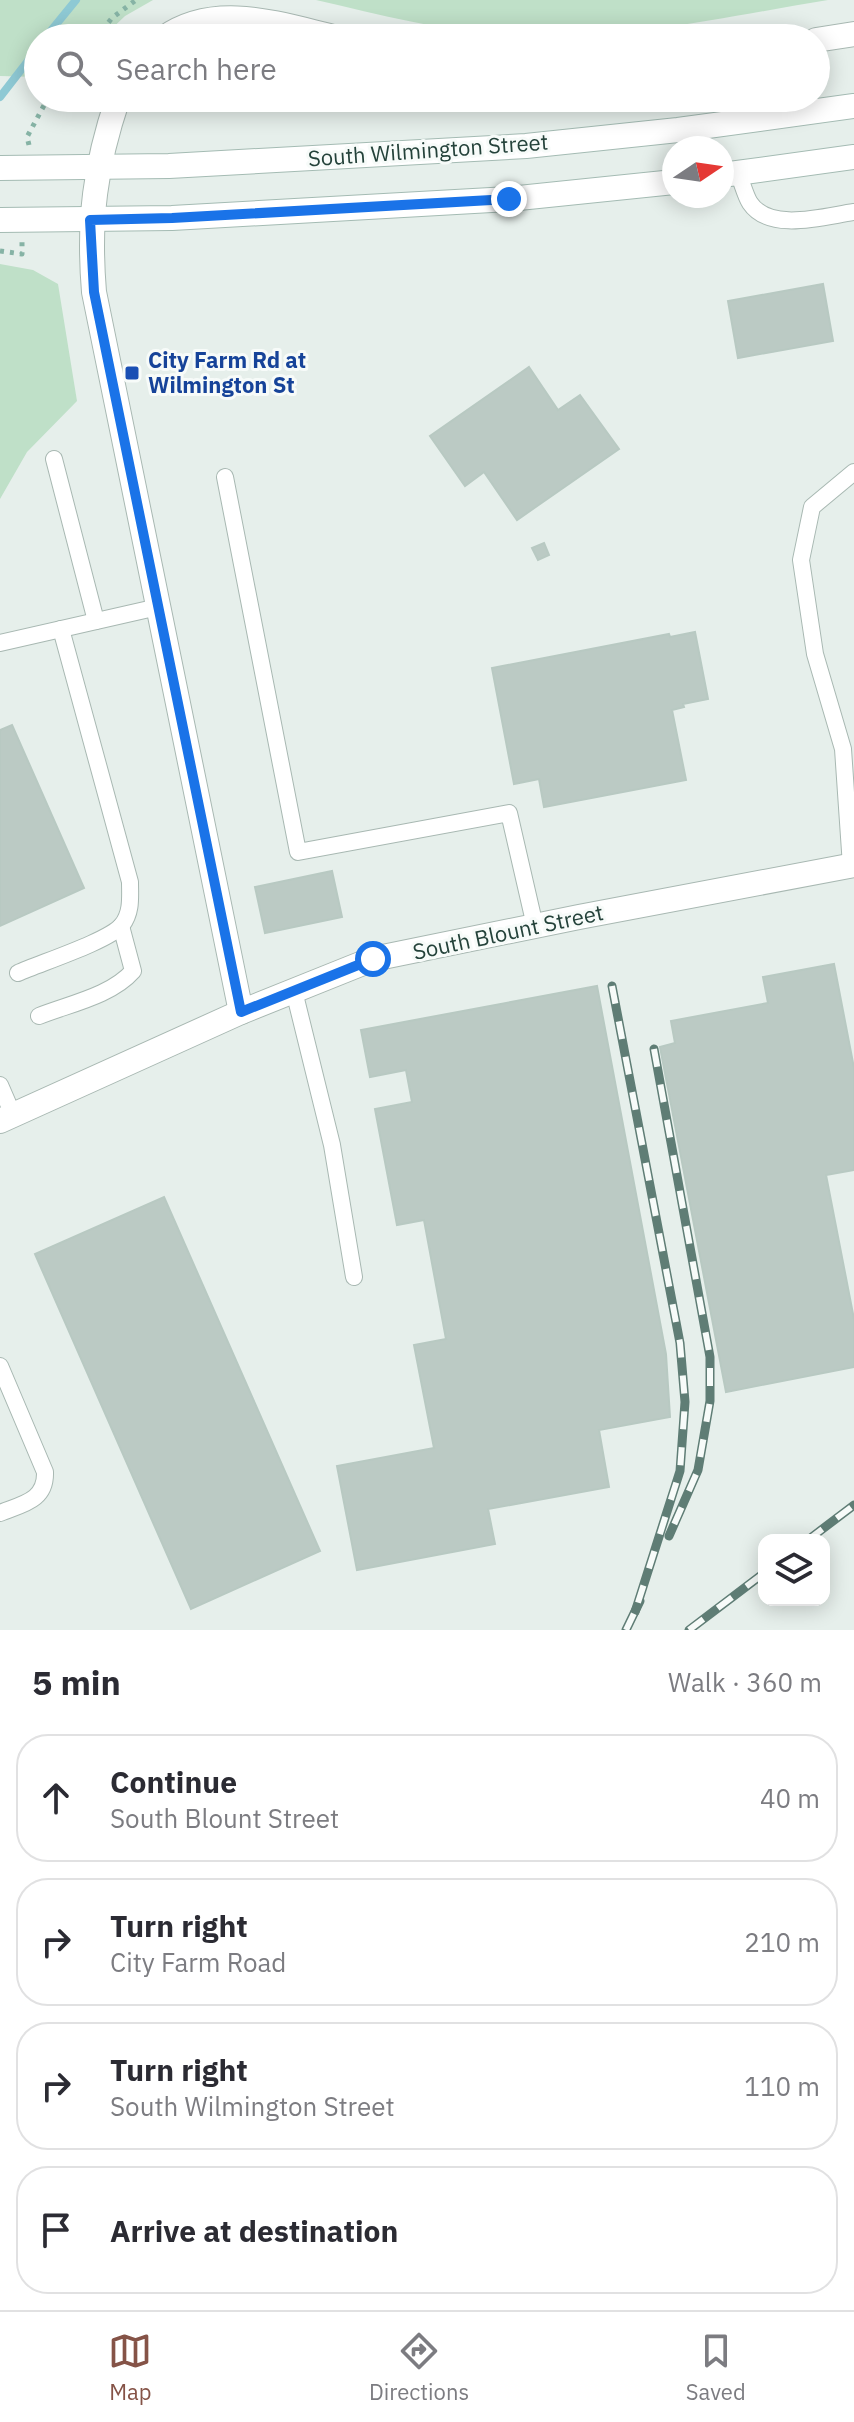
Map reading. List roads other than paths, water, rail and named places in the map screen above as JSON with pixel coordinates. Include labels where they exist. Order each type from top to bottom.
[{"type":"street","points":[[192,24],[231,18],[274,24]]},
{"type":"street","points":[[830,38],[854,34]]},
{"type":"street","name":"South Wilmington Street","points":[[830,109],[854,106]]},
{"type":"street","points":[[114,112],[97,168],[90,220],[94,292],[241,1012]]},
{"type":"street","name":"South Wilmington Street","points":[[0,168],[97,168],[526,146],[810,112]]},
{"type":"street","points":[[734,173],[854,157]]},
{"type":"street","points":[[0,220],[172,218],[509,199],[662,183]]},
{"type":"street","name":"South Blount Street","points":[[7,1118],[241,1012],[373,959],[853,866]]},
{"type":"lane","points":[[734,180],[751,205],[769,218],[790,221],[854,212]]},
{"type":"lane","points":[[54,459],[96,621]]},
{"type":"lane","points":[[853,866],[849,755],[815,654],[801,560],[812,507],[854,472]]},
{"type":"lane","points":[[225,477],[298,852],[509,813],[535,926]]},
{"type":"lane","points":[[0,643],[158,607]]},
{"type":"lane","points":[[18,973],[121,926],[130,909],[130,882],[61,629]]},
{"type":"lane","points":[[39,1016],[114,986],[133,971],[121,926]]},
{"type":"lane","points":[[294,991],[332,1145],[354,1277]]},
{"type":"lane","points":[[0,1085],[7,1118]]},
{"type":"lane","points":[[0,1366],[45,1472],[46,1481],[36,1499],[0,1513]]},
{"type":"waterway","points":[[56,24],[76,0]]},
{"type":"waterway","points":[[0,97],[24,66]]},
{"type":"railway","points":[[612,986],[680,1343],[685,1402],[680,1471],[635,1612]]},
{"type":"railway","points":[[654,1049],[710,1357],[710,1401],[698,1470],[669,1536]]},
{"type":"railway","points":[[816,1534],[854,1505]]},
{"type":"railway","points":[[689,1630],[758,1578]]},
{"type":"railway","points":[[626,1630],[640,1601]]},
{"type":"place","name":"City Farm Rd at Wilmington St","points":[[132,373]]}]
